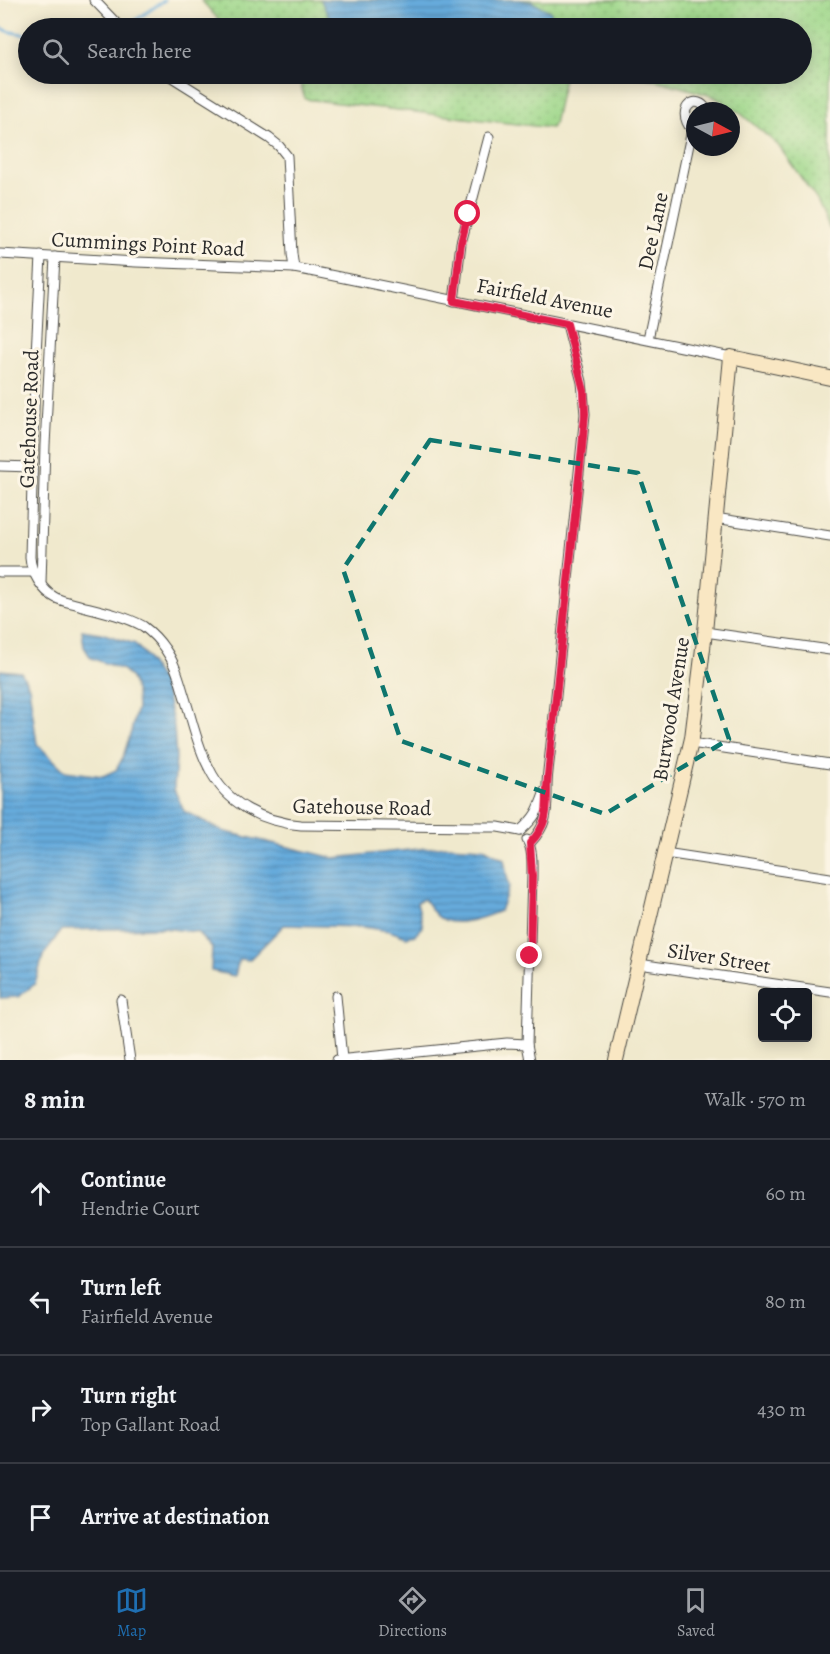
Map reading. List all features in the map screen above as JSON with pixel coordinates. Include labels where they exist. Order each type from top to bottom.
[{"type":"street","points":[[94,0],[111,18]]},
{"type":"street","points":[[183,84],[269,138],[287,156],[294,268]]},
{"type":"street","points":[[454,301],[461,243],[489,137]]},
{"type":"street","name":"Dee Lane","points":[[648,339],[688,156]]},
{"type":"street","name":"Cummings Point Road","points":[[0,254],[294,268]]},
{"type":"street","name":"Gatehouse Road","points":[[41,256],[30,557],[33,572],[41,583],[55,597],[123,618],[143,626],[154,636],[165,648],[175,665],[201,749],[217,783],[243,806],[255,813],[275,822],[301,825],[482,827],[520,831]]},
{"type":"street","name":"Gatehouse Road","points":[[41,583],[45,445],[55,257]]},
{"type":"street","name":"Fairfield Avenue","points":[[294,268],[830,378]]},
{"type":"street","points":[[530,843],[545,820],[548,803],[547,786],[585,414],[582,382],[567,324]]},
{"type":"street","name":"Burwood Avenue","points":[[616,1060],[691,743],[705,632],[731,357]]},
{"type":"street","points":[[0,466],[32,467]]},
{"type":"street","points":[[715,518],[830,536]]},
{"type":"street","points":[[0,572],[33,572]]},
{"type":"street","points":[[705,632],[830,650]]},
{"type":"street","points":[[691,743],[830,764]]},
{"type":"street","points":[[530,1060],[527,1044],[532,876],[530,843],[520,831],[532,821],[538,812],[547,786]]},
{"type":"street","points":[[665,853],[830,878]]},
{"type":"street","name":"Silver Street","points":[[639,964],[830,992]]},
{"type":"street","points":[[336,996],[342,1059]]},
{"type":"street","points":[[121,1000],[130,1060]]},
{"type":"street","points":[[337,1060],[507,1043],[527,1044]]},
{"type":"highlighted area","points":[[430,440],[638,473],[729,739],[605,814],[401,741],[343,569]]},
{"type":"green space","points":[[201,0],[830,0],[830,229],[817,200],[778,145],[740,113],[740,102],[723,102],[713,96],[670,84],[812,84],[812,18],[217,18]]},
{"type":"green space","points":[[300,84],[563,84],[554,124],[551,128],[305,99]]},
{"type":"water","points":[[321,0],[518,0],[532,2],[550,11],[551,18],[330,18]]},
{"type":"water","points":[[82,630],[101,633],[135,644],[145,655],[164,685],[174,726],[176,758],[174,789],[184,811],[222,831],[334,858],[447,846],[484,848],[504,859],[509,887],[500,911],[467,921],[450,922],[436,915],[424,899],[417,902],[423,927],[415,935],[406,937],[390,931],[362,927],[284,925],[249,960],[239,959],[235,976],[211,971],[212,947],[197,932],[162,928],[61,930],[43,956],[35,984],[18,997],[0,998],[0,670],[21,672],[29,687],[37,744],[65,771],[103,776],[116,770],[131,732],[137,708],[136,693],[131,678],[123,670],[91,658],[84,647]]},
{"type":"waterway","points":[[139,18],[165,0]]},
{"type":"waterway","points":[[0,28],[18,33]]},
{"type":"route","points":[[468,214],[461,243],[454,301],[567,324],[584,391],[585,414],[551,744],[547,812],[541,829],[530,843],[532,876],[530,956]]}]
